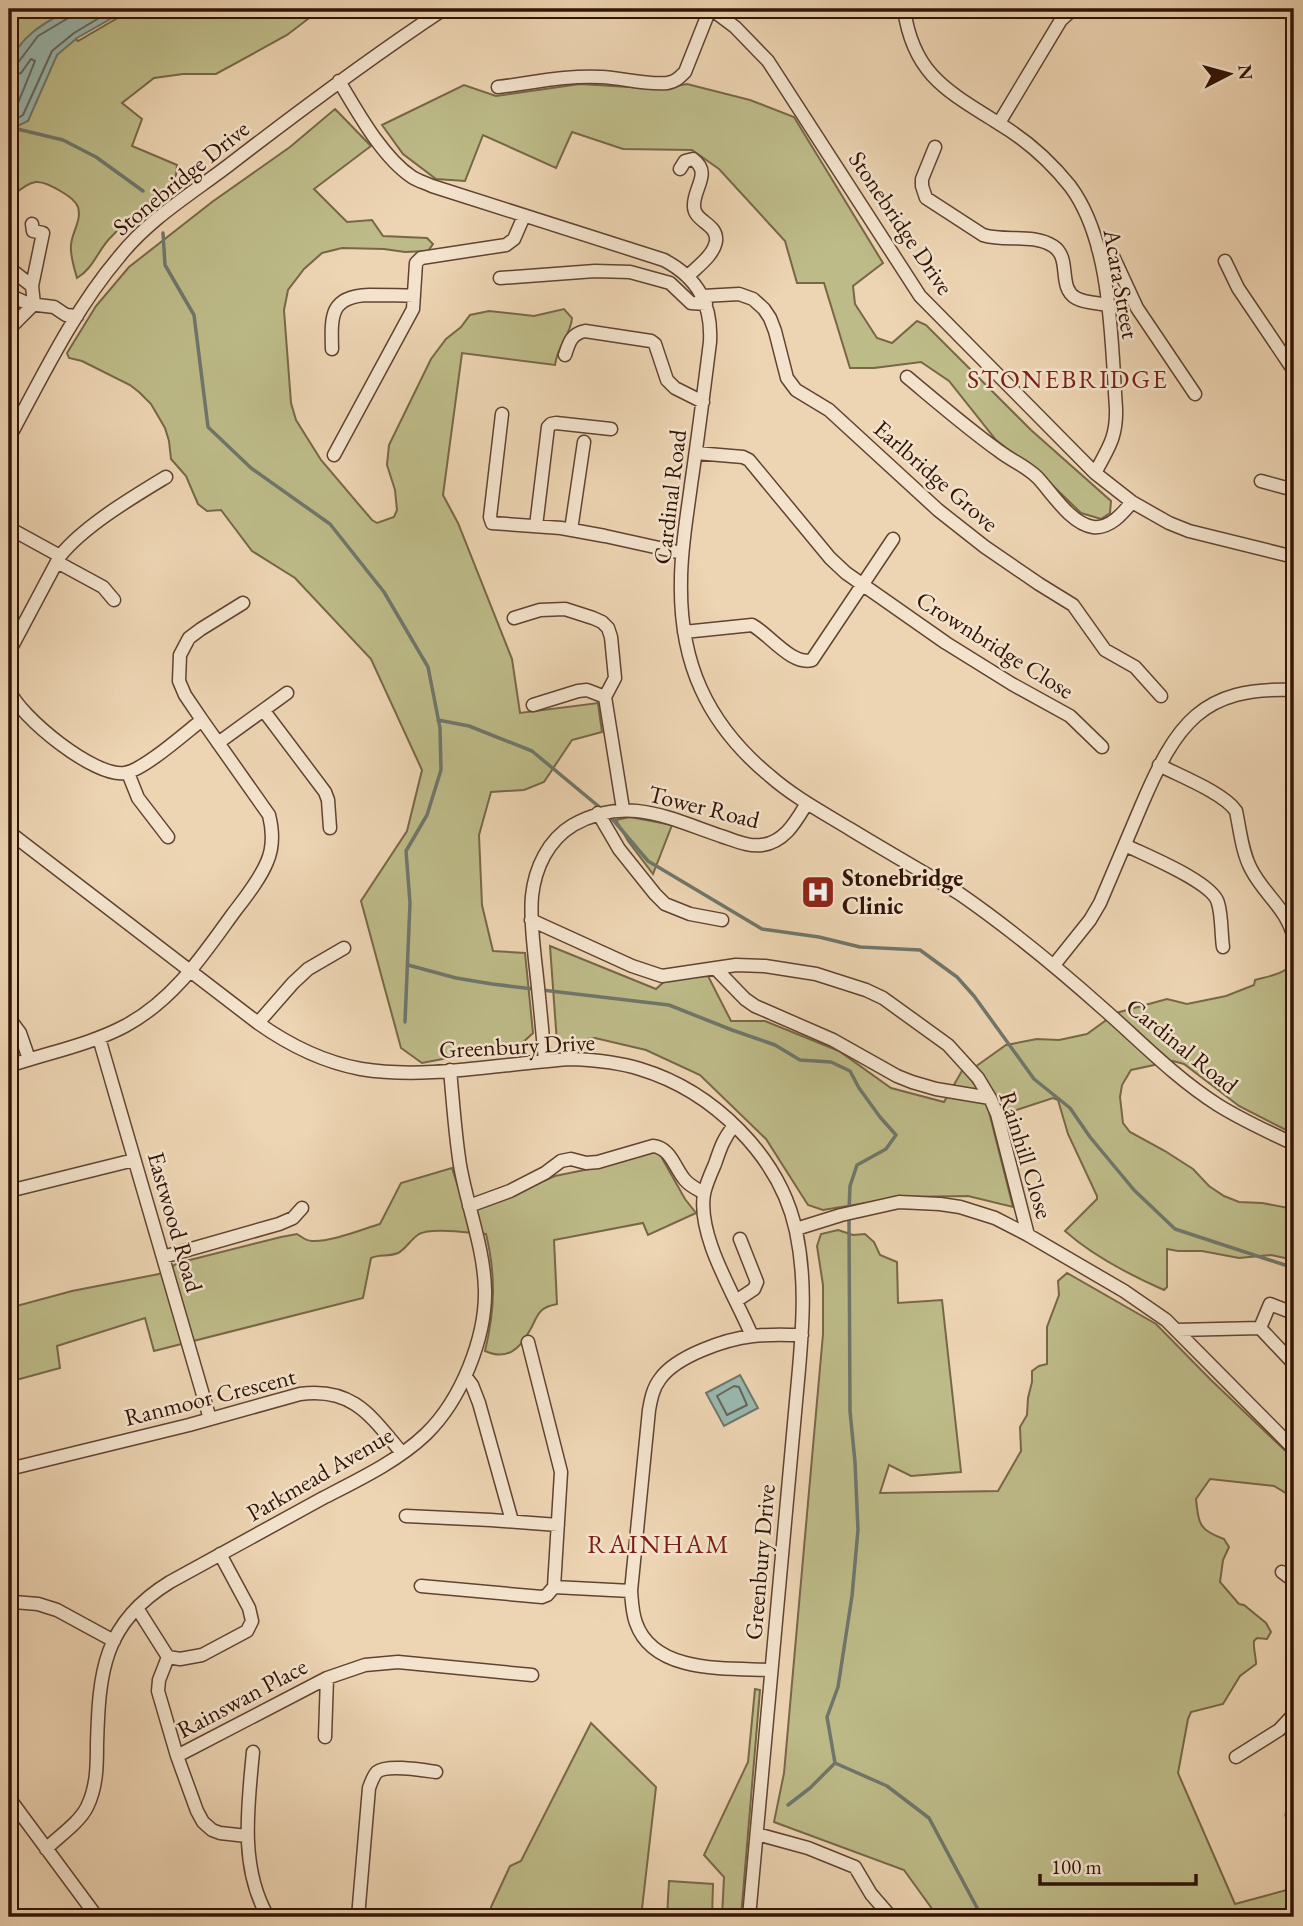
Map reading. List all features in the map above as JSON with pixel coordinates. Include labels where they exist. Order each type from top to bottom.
[{"type":"street","name":"Stonebridge Drive","points":[[9,438],[77,316],[120,255],[156,219],[339,81],[444,9]]},
{"type":"street","name":"Stonebridge Drive","points":[[710,9],[735,27],[768,61],[920,296],[1095,473],[1132,502],[1189,531],[1294,557]]},
{"type":"street","points":[[498,88],[576,77],[673,82],[685,72],[710,9]]},
{"type":"street","name":"Acara Street","points":[[904,9],[906,26],[915,50],[929,71],[950,93],[999,123],[1041,154],[1070,187],[1086,212],[1098,249],[1108,305],[1117,425],[1095,473]]},
{"type":"street","points":[[999,123],[1061,20],[1073,9]]},
{"type":"street","name":"Cardinal Road","points":[[339,81],[365,125],[392,158],[412,176],[432,186],[664,260],[688,276],[705,300],[711,327],[710,342],[682,554],[681,610],[692,666],[700,687],[725,732],[771,778],[807,803],[960,894],[1054,965],[1175,1072],[1217,1105],[1294,1144]]},
{"type":"street","points":[[935,147],[922,179],[926,198],[991,238],[1030,240],[1052,245],[1064,260],[1066,285],[1070,294],[1083,301],[1108,305]]},
{"type":"street","points":[[680,169],[685,161],[693,159],[700,164],[702,172],[694,209],[699,218],[714,230],[716,243],[688,276]]},
{"type":"street","points":[[334,455],[413,309],[416,263],[421,258],[506,244],[514,239],[524,216]]},
{"type":"street","points":[[32,224],[33,231],[43,233],[32,286],[34,304]]},
{"type":"street","points":[[1098,249],[1112,254],[1137,308],[1195,394]]},
{"type":"street","points":[[1225,261],[1238,288],[1294,371]]},
{"type":"street","points":[[9,268],[32,286]]},
{"type":"street","points":[[500,278],[595,271],[630,272],[670,283],[691,303],[705,300]]},
{"type":"street","name":"Earlbridge Grove","points":[[705,300],[739,294],[752,299],[764,309],[775,331],[787,378],[796,390],[829,410],[938,510],[985,547],[1073,605],[1105,650],[1135,667],[1161,696]]},
{"type":"street","points":[[9,295],[34,304],[54,307],[66,315],[77,316]]},
{"type":"street","points":[[332,349],[333,318],[342,301],[358,296],[414,296]]},
{"type":"street","points":[[9,329],[34,304]]},
{"type":"street","points":[[565,355],[570,339],[578,332],[650,341],[655,344],[659,353],[667,380],[675,388],[703,402]]},
{"type":"street","points":[[907,377],[1001,453],[1029,470],[1075,519],[1084,524],[1098,527],[1108,524],[1119,517],[1132,502]]},
{"type":"street","points":[[502,414],[490,517],[492,523],[571,530],[682,554]]},
{"type":"street","points":[[536,526],[548,427],[556,422],[611,429]]},
{"type":"street","points":[[571,530],[584,442]]},
{"type":"street","name":"Crownbridge Close","points":[[696,453],[743,457],[749,460],[830,558],[862,585],[946,643],[1070,716],[1102,747]]},
{"type":"street","points":[[9,652],[67,548],[87,529],[166,477]]},
{"type":"street","points":[[1261,481],[1294,490]]},
{"type":"street","points":[[9,528],[103,587],[114,600]]},
{"type":"street","points":[[684,632],[752,625],[761,629],[796,659],[809,662],[813,660],[893,539]]},
{"type":"street","points":[[9,1066],[99,1038],[126,1026],[154,1007],[191,972],[245,898],[268,860],[273,830],[269,814],[185,695],[179,681],[180,655],[189,638],[243,603]]},
{"type":"street","points":[[514,618],[540,610],[565,608],[602,622],[608,628],[615,678],[605,698],[623,809]]},
{"type":"street","points":[[9,690],[23,711],[40,727],[71,751],[105,771],[128,773],[202,720]]},
{"type":"street","points":[[533,705],[587,690],[605,698]]},
{"type":"street","points":[[1054,965],[1090,920],[1100,902],[1159,765],[1186,723],[1215,703],[1234,695],[1254,690],[1294,690]]},
{"type":"street","points":[[218,743],[287,693]]},
{"type":"street","points":[[264,711],[325,792],[330,828]]},
{"type":"street","points":[[1159,765],[1233,806],[1250,867],[1283,911],[1294,938]]},
{"type":"street","points":[[128,773],[138,798],[168,837]]},
{"type":"street","name":"Tower Road","points":[[545,1061],[531,919],[534,881],[539,865],[560,834],[598,813],[623,809],[650,813],[739,842],[763,845],[783,836],[793,826],[807,803]]},
{"type":"street","points":[[598,813],[619,849],[665,904],[690,914],[722,920]]},
{"type":"street","name":"Greenbury Drive","points":[[9,832],[258,1023],[300,1049],[359,1069],[388,1072],[595,1060],[641,1069],[696,1095],[734,1126],[762,1158],[785,1198],[796,1229],[804,1294],[749,1917]]},
{"type":"street","points":[[1125,845],[1195,879],[1216,896],[1223,947]]},
{"type":"street","name":"Rainhill Close","points":[[531,919],[632,966],[662,976],[736,965],[765,966],[841,981],[883,998],[948,1045],[978,1078],[997,1114],[1028,1235]]},
{"type":"street","points":[[258,1023],[308,969],[344,948]]},
{"type":"street","points":[[715,968],[755,1006],[834,1040],[897,1076],[936,1089],[990,1098]]},
{"type":"street","points":[[9,1018],[20,1033],[29,1059]]},
{"type":"street","name":"Eastwood Road","points":[[99,1038],[210,1419]]},
{"type":"street","name":"Parkmead Avenue","points":[[46,1849],[86,1810],[92,1795],[104,1664],[122,1625],[137,1608],[159,1589],[402,1453],[429,1432],[466,1377],[480,1332],[485,1290],[460,1165],[450,1070]]},
{"type":"street","points":[[734,1126],[725,1136],[704,1193],[705,1221],[721,1269],[752,1336]]},
{"type":"street","points":[[469,1206],[510,1191],[545,1173],[561,1161],[571,1159],[586,1163],[608,1160],[653,1146],[669,1154],[687,1183],[704,1193]]},
{"type":"street","points":[[9,1191],[134,1160]]},
{"type":"street","points":[[796,1229],[899,1202],[960,1207],[995,1218],[1152,1309],[1292,1442]]},
{"type":"street","points":[[163,1257],[279,1224],[293,1218],[302,1208]]},
{"type":"street","points":[[736,1301],[754,1289],[757,1282],[740,1239]]},
{"type":"street","points":[[1260,1328],[1270,1304],[1288,1311]]},
{"type":"street","points":[[1177,1330],[1260,1328],[1294,1364]]},
{"type":"street","points":[[771,1670],[708,1667],[675,1660],[662,1654],[651,1647],[636,1624],[631,1591],[649,1410],[653,1391],[659,1380],[667,1370],[680,1362],[728,1341],[752,1336],[802,1335]]},
{"type":"street","points":[[421,1586],[542,1597],[554,1587],[561,1472],[528,1342]]},
{"type":"street","points":[[466,1377],[479,1402],[512,1521]]},
{"type":"street","name":"Ranmoor Crescent","points":[[9,1469],[300,1394],[317,1392],[336,1394],[351,1401],[370,1415],[402,1453]]},
{"type":"street","points":[[406,1516],[558,1525]]},
{"type":"street","points":[[137,1608],[168,1657],[180,1659],[202,1655],[247,1631],[252,1615],[220,1554]]},
{"type":"street","points":[[1282,1572],[1294,1581]]},
{"type":"street","points":[[554,1587],[631,1591]]},
{"type":"street","points":[[14,1602],[38,1604],[57,1610],[114,1640]]},
{"type":"street","points":[[168,1657],[159,1680],[158,1691],[197,1811],[203,1822],[212,1830],[247,1836]]},
{"type":"street","name":"Rainswan Place","points":[[177,1756],[327,1678],[365,1665],[398,1662],[532,1675]]},
{"type":"street","name":"Rainswan Place","points":[[325,1737],[327,1678]]},
{"type":"street","points":[[1236,1757],[1269,1737],[1294,1714]]},
{"type":"street","points":[[253,1752],[247,1836],[258,1897],[268,1917]]},
{"type":"street","points":[[358,1917],[369,1788],[373,1779],[378,1771],[387,1768],[436,1772]]},
{"type":"street","points":[[9,1798],[97,1917]]},
{"type":"street","points":[[757,1834],[807,1848],[855,1867],[871,1894],[891,1917]]},
{"type":"shaded area","points":[[26,9],[67,9],[51,18],[78,41],[133,9],[321,9],[287,35],[216,74],[183,74],[154,78],[122,103],[142,119],[132,146],[177,165],[176,175],[170,184],[112,236],[88,269],[77,278],[71,249],[79,217],[75,202],[53,187],[40,182],[29,184],[9,198],[9,21]]},
{"type":"shaded area","points":[[580,84],[661,89],[687,84],[750,100],[794,117],[883,263],[853,286],[855,304],[877,338],[892,343],[917,321],[926,325],[1031,430],[1111,501],[1110,513],[1101,519],[1081,513],[1047,480],[996,440],[949,381],[921,362],[850,368],[824,283],[797,283],[785,241],[719,169],[692,150],[623,149],[572,132],[556,168],[483,135],[465,181],[436,179],[403,154],[382,125],[464,85],[496,96]]},
{"type":"shaded area","points":[[335,109],[371,146],[314,189],[347,222],[372,220],[383,236],[427,238],[433,244],[428,251],[342,248],[322,253],[304,269],[288,290],[284,310],[291,403],[296,420],[321,460],[372,520],[377,523],[394,517],[397,510],[395,490],[387,465],[389,445],[431,359],[446,339],[461,327],[470,315],[489,311],[534,316],[564,309],[572,318],[555,365],[462,353],[443,495],[458,523],[512,659],[520,713],[598,703],[602,732],[572,740],[544,782],[524,790],[491,792],[479,835],[482,905],[493,951],[525,953],[533,1033],[521,1044],[422,1063],[401,1048],[361,901],[407,831],[422,770],[371,659],[295,578],[252,551],[221,510],[207,511],[198,504],[186,476],[171,459],[165,428],[151,404],[130,385],[82,361],[69,358],[67,353],[96,306],[129,267],[212,202],[290,147]]},
{"type":"shaded area","points":[[630,817],[672,825],[653,874],[616,820]]},
{"type":"shaded area","points":[[550,946],[656,989],[668,978],[708,976],[731,1021],[765,1021],[839,1051],[891,1088],[944,1102],[963,1069],[986,1100],[1013,1207],[968,1196],[902,1197],[823,1210],[808,1205],[766,1139],[700,1075],[646,1050],[595,1038],[557,1043]]},
{"type":"shaded area","points":[[1294,961],[1294,1134],[1239,1106],[1184,1064],[1173,1061],[1131,1070],[1122,1085],[1120,1097],[1123,1123],[1130,1132],[1193,1169],[1209,1186],[1224,1196],[1239,1202],[1294,1209],[1294,1260],[1271,1255],[1239,1258],[1202,1251],[1167,1249],[1167,1287],[1164,1290],[1088,1249],[1065,1231],[1097,1196],[1068,1134],[1058,1100],[1053,1098],[1001,1115],[975,1067],[1006,1045],[1037,1039],[1059,1040],[1087,1034],[1116,1013],[1167,999],[1187,1004],[1226,996],[1254,985],[1255,980],[1282,972]]},
{"type":"shaded area","points":[[658,1151],[696,1213],[648,1235],[643,1223],[554,1240],[557,1304],[542,1310],[522,1343],[506,1354],[485,1351],[493,1292],[486,1234],[433,1231],[419,1234],[398,1253],[371,1258],[363,1298],[154,1351],[145,1318],[57,1346],[60,1368],[9,1382],[9,1308],[72,1291],[159,1274],[178,1263],[281,1237],[297,1234],[308,1240],[320,1241],[337,1238],[380,1224],[401,1183],[452,1168],[465,1209],[515,1193],[555,1176]]},
{"type":"shaded area","points":[[838,1230],[853,1235],[865,1234],[874,1242],[880,1255],[897,1262],[898,1303],[942,1300],[961,1472],[911,1476],[889,1465],[880,1493],[998,1491],[1021,1451],[1020,1427],[1027,1415],[1032,1371],[1047,1364],[1047,1327],[1059,1295],[1058,1281],[1067,1273],[1156,1324],[1294,1459],[1294,1498],[1274,1486],[1210,1479],[1196,1499],[1202,1525],[1210,1533],[1224,1539],[1229,1547],[1223,1560],[1220,1582],[1239,1604],[1266,1623],[1271,1632],[1267,1639],[1257,1638],[1254,1641],[1256,1664],[1240,1676],[1223,1704],[1191,1712],[1178,1773],[1235,1904],[1294,1888],[1294,1917],[938,1917],[904,1870],[774,1822],[784,1773],[823,1334],[823,1285],[817,1246],[821,1234]]},
{"type":"shaded area","points":[[755,1689],[760,1690],[741,1917],[722,1917],[724,1877],[704,1855],[748,1762]]},
{"type":"shaded area","points":[[591,1723],[656,1787],[641,1917],[490,1917],[491,1907],[510,1866],[521,1861]]},
{"type":"shaded area","points":[[669,1881],[713,1884],[712,1917],[667,1917]]},
{"type":"water","points":[[70,9],[128,9],[77,38],[57,55],[28,121],[9,130],[8,77],[14,54],[34,31]]},
{"type":"water","points":[[740,1375],[758,1408],[724,1426],[706,1393]]},
{"type":"waterway","points":[[9,127],[63,140],[96,157],[143,191]]},
{"type":"waterway","points":[[163,233],[165,265],[194,315],[208,427],[251,468],[330,524],[384,592],[428,667],[440,728],[441,770],[427,815],[406,851],[410,903],[405,1022]]},
{"type":"waterway","points":[[438,720],[469,726],[532,751],[603,810]]},
{"type":"waterway","points":[[609,815],[648,861],[762,929],[819,937],[860,947],[920,950],[957,977],[974,996],[1034,1079],[1070,1108],[1134,1190],[1175,1229],[1294,1268]]},
{"type":"waterway","points":[[408,965],[492,984],[669,1005],[775,1045],[800,1060],[831,1062],[850,1071],[859,1088],[896,1135],[886,1149],[857,1165],[850,1186],[849,1210]]},
{"type":"waterway","points":[[849,1218],[850,1411],[858,1530],[852,1596],[838,1687],[827,1717],[835,1763],[887,1786],[929,1818],[982,1917]]},
{"type":"waterway","points":[[788,1805],[835,1763]]},
{"type":"place","name":"Stonebridge Clinic","points":[[818,892]]},
{"type":"district","name":"STONEBRIDGE","points":[[1068,379]]},
{"type":"district","name":"RAINHAM","points":[[659,1544]]}]
